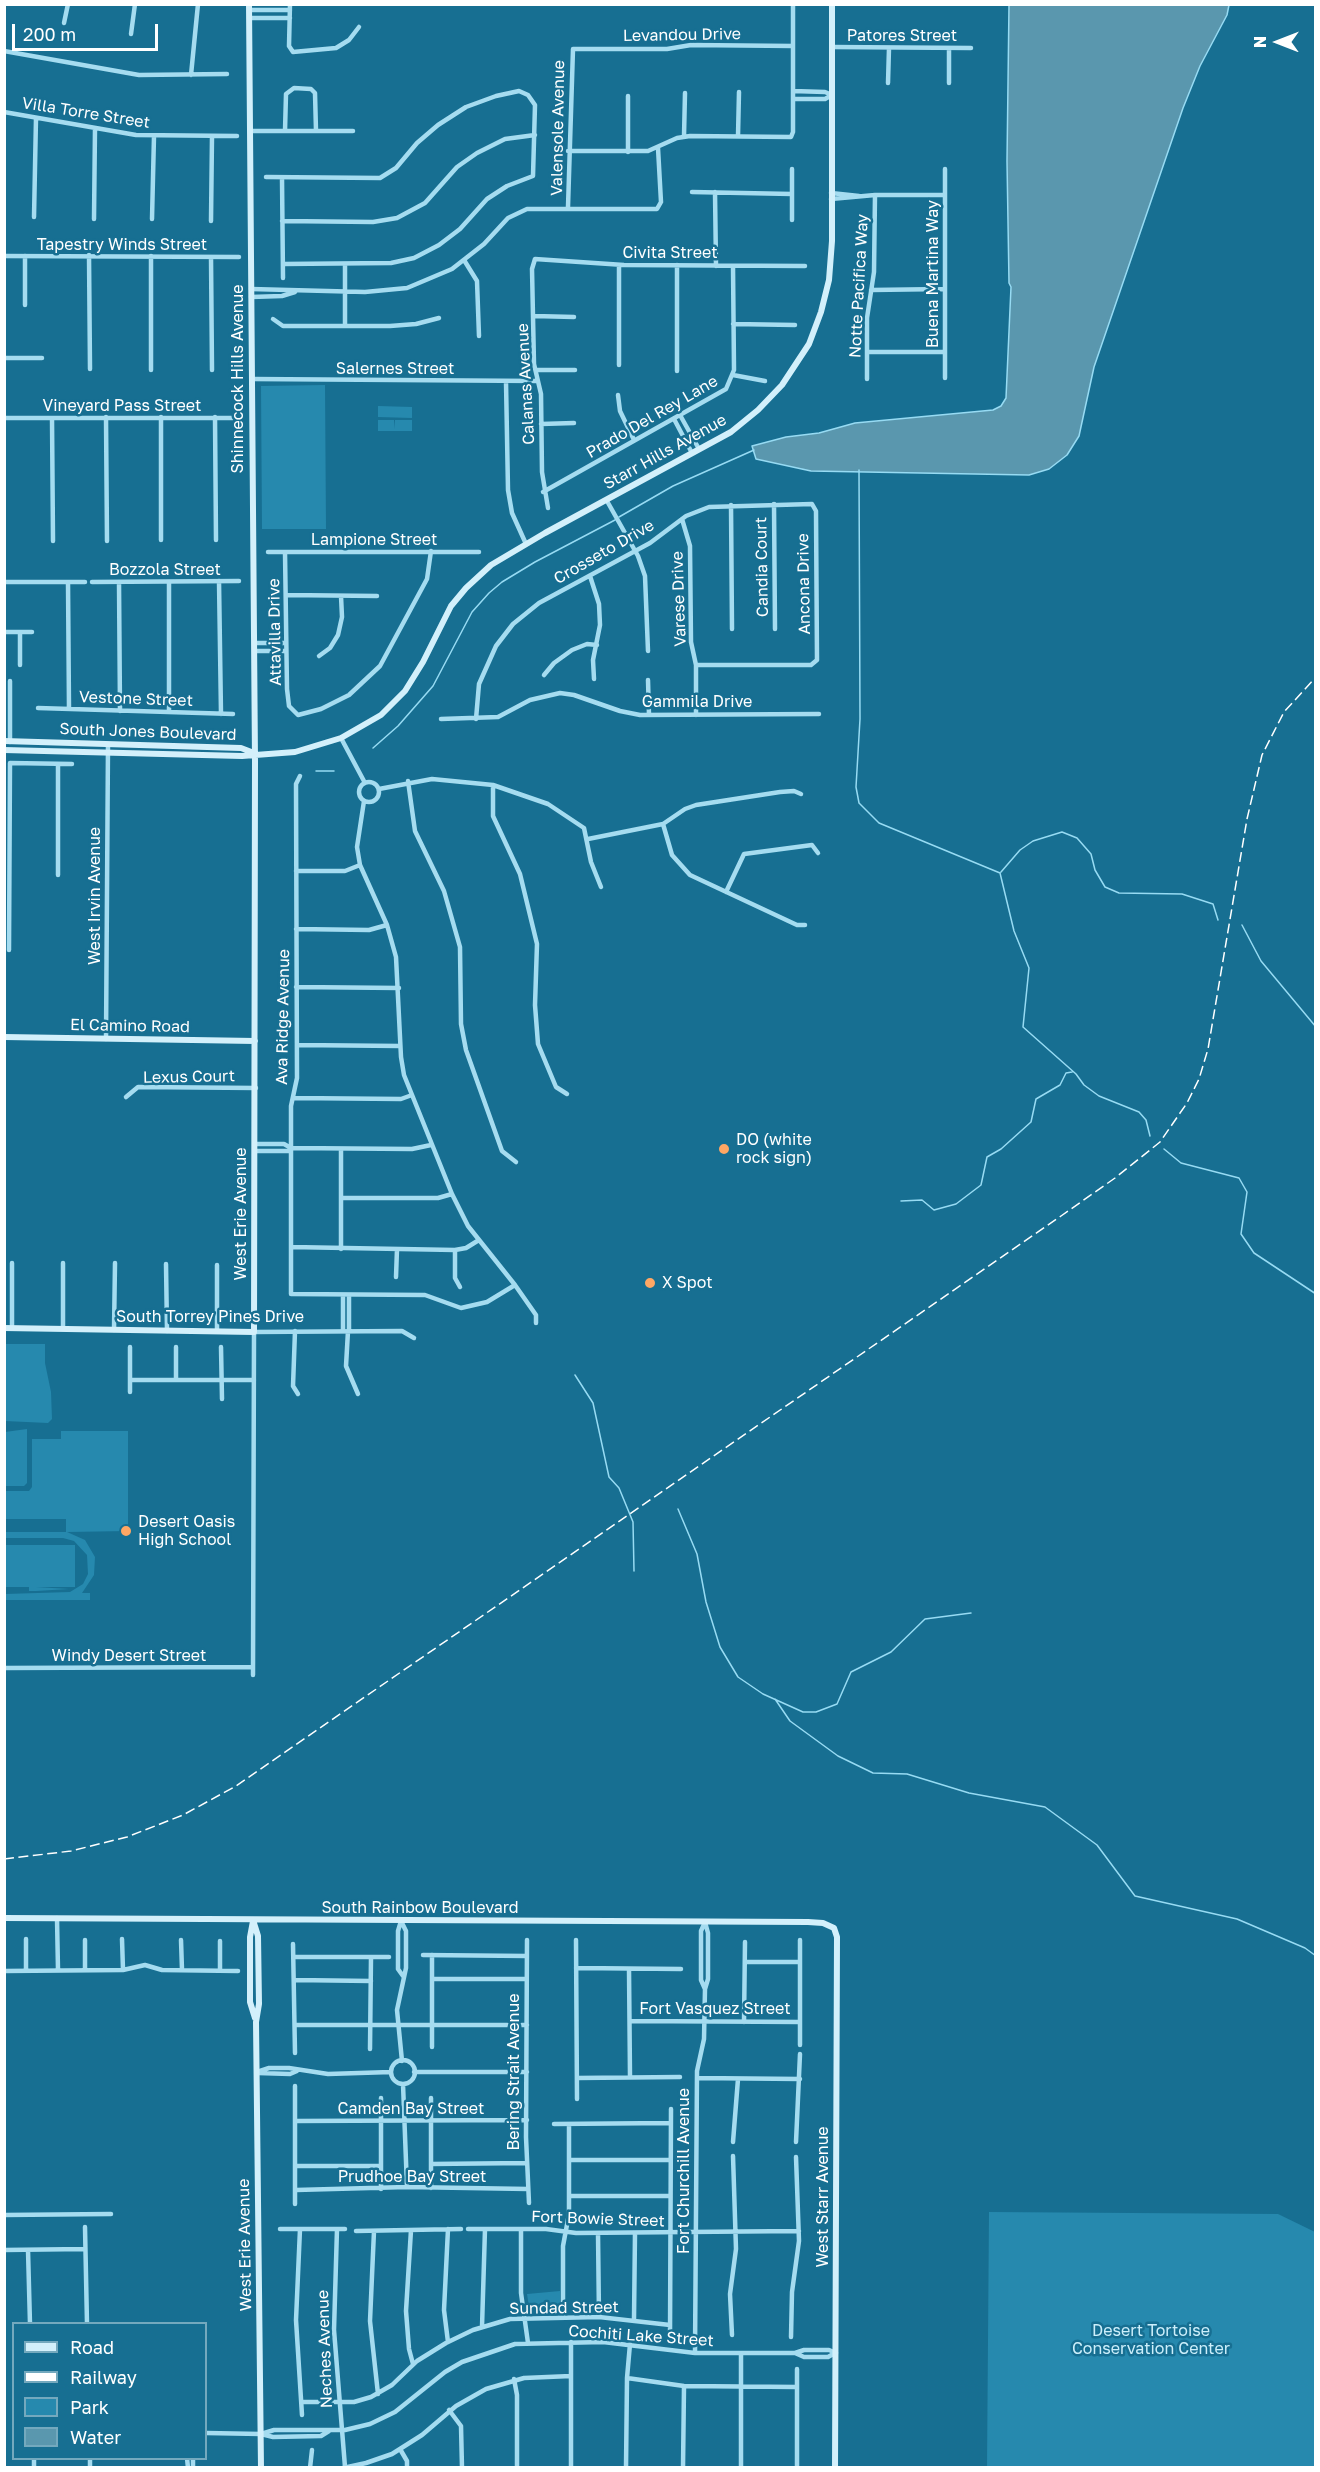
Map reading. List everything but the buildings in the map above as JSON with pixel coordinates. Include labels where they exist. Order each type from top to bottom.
[{"type":"street","points":[[64,22],[68,4]]},
{"type":"street","points":[[131,34],[135,4]]},
{"type":"street","points":[[190,75],[198,4]]},
{"type":"street","points":[[568,152],[628,152],[658,148],[684,136],[792,136],[793,4]]},
{"type":"street","name":"Starr Hills Avenue","points":[[255,754],[295,752],[341,738],[370,722],[398,698],[419,670],[441,623],[457,597],[491,565],[731,432],[783,385],[809,344],[822,312],[829,280],[832,4]]},
{"type":"street","points":[[249,7],[290,8],[290,50],[323,51],[336,48],[350,40],[358,27]]},
{"type":"street","name":"Shinnecock Hills Avenue","points":[[249,7],[255,754]]},
{"type":"street","points":[[249,18],[290,18]]},
{"type":"street","name":"Levandou Drive","points":[[573,49],[667,49],[691,45],[793,46]]},
{"type":"street","name":"Patores Street","points":[[832,47],[971,48]]},
{"type":"street","points":[[888,83],[889,48]]},
{"type":"street","points":[[949,48],[949,83]]},
{"type":"street","name":"Valensole Avenue","points":[[568,207],[573,49]]},
{"type":"street","points":[[4,51],[139,75],[227,74]]},
{"type":"street","points":[[285,131],[286,94],[294,88],[311,89],[315,93],[316,131]]},
{"type":"street","points":[[793,91],[825,92],[832,95]]},
{"type":"street","points":[[266,177],[380,178],[396,168],[426,135],[457,112],[504,93],[519,92],[528,95],[535,105],[533,176],[494,194],[453,235],[421,255],[391,263],[282,264]]},
{"type":"street","points":[[738,136],[739,92]]},
{"type":"street","points":[[684,136],[685,93]]},
{"type":"street","points":[[793,99],[825,99],[832,95]]},
{"type":"street","points":[[628,96],[628,152]]},
{"type":"street","name":"Villa Torre Street","points":[[4,112],[154,136],[237,136]]},
{"type":"street","points":[[34,217],[36,118]]},
{"type":"street","points":[[94,219],[95,128]]},
{"type":"street","points":[[250,130],[353,131]]},
{"type":"street","points":[[282,221],[373,222],[398,218],[425,202],[457,166],[477,153],[505,140],[535,135]]},
{"type":"street","points":[[152,219],[154,136]]},
{"type":"street","points":[[211,221],[212,136]]},
{"type":"street","points":[[251,289],[283,289],[295,292],[387,291],[416,285],[444,274],[464,260],[508,218],[532,208],[655,209],[660,207],[658,148]]},
{"type":"street","points":[[792,169],[792,220]]},
{"type":"street","name":"Buena Martina Way","points":[[945,169],[945,378]]},
{"type":"street","points":[[282,178],[283,279]]},
{"type":"street","points":[[692,192],[792,194]]},
{"type":"street","points":[[715,192],[716,266]]},
{"type":"street","name":"Notte Pacifica Way","points":[[867,379],[867,318],[875,255],[875,195]]},
{"type":"street","points":[[831,196],[945,195]]},
{"type":"street","points":[[89,255],[90,369]]},
{"type":"street","name":"Tapestry Winds Street","points":[[4,256],[239,257]]},
{"type":"street","points":[[24,305],[25,256]]},
{"type":"street","points":[[151,256],[151,370]]},
{"type":"street","points":[[211,257],[212,370]]},
{"type":"street","name":"Civita Street","points":[[535,259],[619,265],[805,267]]},
{"type":"street","name":"Calanas Avenue","points":[[535,259],[532,269],[536,370],[541,424],[543,492],[548,508]]},
{"type":"street","points":[[464,260],[477,281],[479,336]]},
{"type":"street","points":[[345,265],[345,326]]},
{"type":"street","points":[[619,265],[619,365]]},
{"type":"street","points":[[677,265],[677,371]]},
{"type":"street","name":"Prado Del Rey Lane","points":[[543,492],[726,389],[734,375],[733,266]]},
{"type":"street","points":[[872,290],[945,289]]},
{"type":"street","points":[[251,297],[282,296],[295,292]]},
{"type":"street","points":[[534,316],[574,316]]},
{"type":"street","points":[[273,319],[283,326],[400,326],[439,318]]},
{"type":"street","points":[[734,324],[795,325]]},
{"type":"street","points":[[867,352],[945,352]]},
{"type":"street","points":[[4,358],[42,358]]},
{"type":"street","points":[[536,370],[575,370]]},
{"type":"street","points":[[734,375],[765,381]]},
{"type":"street","name":"Salernes Street","points":[[252,379],[538,381]]},
{"type":"street","points":[[506,382],[508,490],[516,523],[526,544]]},
{"type":"street","points":[[618,395],[620,411],[634,440]]},
{"type":"street","points":[[680,415],[699,449]]},
{"type":"street","points":[[106,417],[106,541]]},
{"type":"street","points":[[161,417],[161,540]]},
{"type":"street","points":[[215,417],[216,540]]},
{"type":"street","name":"Vineyard Pass Street","points":[[4,418],[239,418]]},
{"type":"street","points":[[52,418],[53,541]]},
{"type":"street","points":[[674,419],[692,453]]},
{"type":"street","points":[[541,424],[574,423]]},
{"type":"street","points":[[607,501],[635,552],[647,585],[648,651]]},
{"type":"street","name":"Crosseto Drive","points":[[476,719],[482,676],[506,631],[539,603],[635,552],[682,519],[709,507],[809,503],[814,506]]},
{"type":"street","name":"Candia Court","points":[[774,504],[775,629]]},
{"type":"street","points":[[731,505],[732,629]]},
{"type":"street","name":"Ancona Drive","points":[[696,665],[811,665],[816,662],[818,657],[814,506]]},
{"type":"street","name":"Varese Drive","points":[[682,519],[690,546],[691,642],[696,665],[696,715]]},
{"type":"street","name":"Attavilla Drive","points":[[285,552],[285,643],[288,700],[292,712],[302,715],[350,695],[374,674],[390,651],[424,586],[429,573],[430,551]]},
{"type":"street","name":"Lampione Street","points":[[268,552],[479,552]]},
{"type":"street","points":[[590,576],[600,613],[593,660],[594,679]]},
{"type":"street","points":[[219,581],[221,714]]},
{"type":"street","name":"Bozzola Street","points":[[92,582],[239,581]]},
{"type":"street","points":[[4,582],[85,582]]},
{"type":"street","points":[[68,582],[69,709]]},
{"type":"street","points":[[119,582],[120,711]]},
{"type":"street","points":[[169,582],[170,712]]},
{"type":"street","points":[[286,595],[377,596]]},
{"type":"street","points":[[319,656],[330,648],[338,635],[342,617],[341,596]]},
{"type":"street","points":[[4,632],[32,632]]},
{"type":"street","points":[[20,632],[20,665]]},
{"type":"street","points":[[254,643],[285,643]]},
{"type":"street","points":[[544,675],[554,663],[572,650],[587,644],[597,645]]},
{"type":"street","points":[[254,651],[286,651]]},
{"type":"street","points":[[648,680],[649,715]]},
{"type":"street","points":[[7,742],[7,705],[10,681]]},
{"type":"street","name":"Gammila Drive","points":[[441,719],[498,717],[530,700],[560,693],[574,695],[620,711],[649,715],[819,714]]},
{"type":"street","name":"Vestone Street","points":[[38,708],[233,714]]},
{"type":"street","points":[[341,738],[365,783]]},
{"type":"street","name":"South Jones Boulevard","points":[[7,742],[241,748],[255,754]]},
{"type":"street","name":"West Irvin Avenue","points":[[106,1039],[108,744]]},
{"type":"street","name":"South Jones Boulevard","points":[[4,750],[242,756],[255,754]]},
{"type":"street","name":"West Erie Avenue","points":[[253,1675],[255,754]]},
{"type":"street","points":[[9,950],[6,886],[9,763],[72,764]]},
{"type":"street","points":[[58,764],[58,875]]},
{"type":"street","name":"Ava Ridge Avenue","points":[[300,776],[296,784],[297,1078],[293,1098],[291,1148],[291,1294],[346,1295]]},
{"type":"street","points":[[379,789],[408,781],[432,778],[493,785],[548,804],[571,817],[584,828],[591,862],[601,887]]},
{"type":"street","points":[[408,781],[415,831],[444,891],[460,947],[461,1024],[466,1050],[501,1151],[516,1162]]},
{"type":"street","points":[[365,783],[374,783],[379,789]]},
{"type":"street","points":[[365,783],[359,792],[364,801],[357,847],[360,866],[387,925],[396,957],[400,1046],[404,1075],[452,1194],[479,1240],[536,1315],[536,1323]]},
{"type":"street","points":[[493,785],[493,816],[520,874],[537,945],[535,1005],[538,1044],[556,1087],[567,1094]]},
{"type":"street","points":[[364,801],[372,803],[377,800],[379,789]]},
{"type":"street","points":[[588,840],[663,824],[685,809],[696,805],[780,792],[794,791],[801,795]]},
{"type":"street","points":[[663,824],[669,849],[683,869],[796,925],[806,925]]},
{"type":"street","points":[[726,892],[744,854],[812,844],[818,853]]},
{"type":"street","points":[[296,871],[345,871],[360,866]]},
{"type":"street","points":[[296,929],[369,930],[387,925]]},
{"type":"street","points":[[296,987],[399,988]]},
{"type":"street","name":"El Camino Road","points":[[4,1036],[255,1041]]},
{"type":"street","points":[[297,1045],[400,1046]]},
{"type":"street","name":"Lexus Court","points":[[126,1097],[138,1087],[256,1088]]},
{"type":"street","points":[[293,1098],[401,1099],[412,1095]]},
{"type":"street","points":[[255,1148],[288,1145],[291,1148],[412,1149],[431,1145]]},
{"type":"street","points":[[340,1249],[341,1149]]},
{"type":"street","points":[[341,1198],[438,1198],[452,1194]]},
{"type":"street","points":[[291,1247],[455,1250],[466,1248],[479,1240]]},
{"type":"street","points":[[396,1277],[397,1249]]},
{"type":"street","points":[[455,1250],[455,1278],[460,1287]]},
{"type":"street","points":[[8,1328],[12,1263]]},
{"type":"street","points":[[63,1263],[63,1329]]},
{"type":"street","points":[[114,1330],[115,1263]]},
{"type":"street","points":[[166,1264],[166,1331]]},
{"type":"street","points":[[217,1266],[217,1331]]},
{"type":"street","points":[[358,1394],[346,1366],[346,1295],[425,1295],[461,1308],[487,1302],[515,1285]]},
{"type":"street","name":"South Torrey Pines Drive","points":[[8,1328],[254,1332],[402,1331],[414,1338]]},
{"type":"street","points":[[295,1331],[293,1386],[298,1394]]},
{"type":"street","points":[[130,1347],[130,1392]]},
{"type":"street","points":[[176,1347],[176,1380]]},
{"type":"street","points":[[221,1347],[222,1399]]},
{"type":"street","points":[[130,1380],[254,1380]]},
{"type":"street","name":"Windy Desert Street","points":[[4,1668],[253,1667]]},
{"type":"street","name":"South Rainbow Boulevard","points":[[4,1918],[816,1923],[834,1928]]},
{"type":"street","points":[[57,1918],[58,1970]]},
{"type":"street","name":"West Erie Avenue","points":[[253,1920],[258,1936],[259,2004],[256,2022],[261,2468]]},
{"type":"street","points":[[401,1921],[405,1931],[406,1968],[397,2024],[402,2061]]},
{"type":"street","name":"Fort Churchill Avenue","points":[[695,2353],[697,2078],[705,2022],[705,1989],[708,1979],[708,1933],[705,1922]]},
{"type":"street","name":"West Starr Avenue","points":[[834,1928],[837,1937],[835,2468]]},
{"type":"street","points":[[26,1939],[26,1970]]},
{"type":"street","points":[[122,1939],[123,1970]]},
{"type":"street","points":[[85,1940],[85,1970]]},
{"type":"street","points":[[181,1940],[182,1970]]},
{"type":"street","name":"Bering Strait Avenue","points":[[527,1940],[529,2203]]},
{"type":"street","points":[[576,1940],[577,2099]]},
{"type":"street","points":[[800,1940],[800,2045]]},
{"type":"street","points":[[220,1941],[220,1970]]},
{"type":"street","points":[[744,2022],[745,1942]]},
{"type":"street","points":[[293,1944],[295,2053]]},
{"type":"street","points":[[423,1955],[527,1956]]},
{"type":"street","points":[[432,1955],[432,2047]]},
{"type":"street","points":[[294,1956],[388,1957]]},
{"type":"street","points":[[370,2049],[371,1957]]},
{"type":"street","points":[[745,1962],[800,1962]]},
{"type":"street","points":[[4,1971],[123,1970],[145,1965],[162,1970],[238,1971]]},
{"type":"street","points":[[576,1968],[681,1969]]},
{"type":"street","points":[[629,1969],[630,2078]]},
{"type":"street","points":[[432,1979],[526,1979]]},
{"type":"street","points":[[294,1980],[370,1981]]},
{"type":"street","name":"Fort Vasquez Street","points":[[630,2021],[800,2022]]},
{"type":"street","points":[[295,2025],[527,2025]]},
{"type":"street","points":[[796,2142],[800,2054]]},
{"type":"street","points":[[402,2061],[410,2063],[414,2072],[412,2079],[403,2084],[396,2082],[391,2072],[393,2066],[402,2061]]},
{"type":"street","points":[[257,2072],[290,2074],[297,2071],[328,2074],[391,2072]]},
{"type":"street","points":[[414,2072],[527,2072]]},
{"type":"street","points":[[577,2078],[680,2077]]},
{"type":"street","points":[[697,2078],[800,2079]]},
{"type":"street","points":[[733,2142],[738,2079]]},
{"type":"street","points":[[403,2084],[402,2108],[405,2121],[407,2187]]},
{"type":"street","points":[[295,2086],[297,2166],[295,2204]]},
{"type":"street","points":[[381,2098],[381,2189]]},
{"type":"street","points":[[431,2098],[431,2188]]},
{"type":"street","points":[[670,2337],[671,2109]]},
{"type":"street","name":"Camden Bay Street","points":[[296,2121],[527,2120]]},
{"type":"street","points":[[554,2124],[671,2123]]},
{"type":"street","points":[[563,2317],[565,2232],[569,2196],[568,2124]]},
{"type":"street","points":[[732,2335],[730,2294],[736,2232],[733,2156]]},
{"type":"street","points":[[791,2337],[792,2292],[799,2231],[796,2157]]},
{"type":"street","points":[[569,2160],[670,2160]]},
{"type":"street","points":[[431,2163],[527,2163]]},
{"type":"street","points":[[297,2166],[381,2166]]},
{"type":"street","name":"Prudhoe Bay Street","points":[[296,2190],[407,2187],[528,2189]]},
{"type":"street","points":[[569,2196],[670,2196]]},
{"type":"street","points":[[4,2215],[111,2214]]},
{"type":"street","points":[[85,2227],[87,2322]]},
{"type":"street","points":[[280,2229],[345,2229]]},
{"type":"street","points":[[300,2229],[296,2320],[302,2415]]},
{"type":"street","name":"Neches Avenue","points":[[337,2229],[333,2319],[344,2467]]},
{"type":"street","points":[[448,2229],[444,2316],[448,2342]]},
{"type":"street","points":[[356,2231],[461,2229]]},
{"type":"street","name":"Fort Bowie Street","points":[[468,2229],[598,2233],[799,2231]]},
{"type":"street","points":[[482,2328],[485,2229]]},
{"type":"street","points":[[522,2229],[521,2294],[528,2343]]},
{"type":"street","points":[[411,2230],[406,2311],[409,2349],[414,2364]]},
{"type":"street","points":[[374,2231],[370,2321],[378,2394]]},
{"type":"street","points":[[598,2233],[599,2317]]},
{"type":"street","points":[[634,2319],[635,2233]]},
{"type":"street","points":[[4,2250],[85,2249]]},
{"type":"street","points":[[28,2250],[30,2322]]},
{"type":"street","name":"Sundad Street","points":[[302,2402],[362,2400],[378,2394],[414,2364],[448,2342],[482,2328],[525,2318],[599,2317],[634,2319],[670,2325]]},
{"type":"street","points":[[571,2342],[571,2468]]},
{"type":"street","name":"Cochiti Lake Street","points":[[207,2433],[261,2434],[274,2430],[329,2431],[370,2424],[395,2412],[445,2372],[462,2362],[497,2349],[528,2343],[630,2344],[695,2353],[795,2353],[804,2357],[828,2357],[836,2353]]},
{"type":"street","points":[[626,2468],[627,2378],[630,2344]]},
{"type":"street","points":[[741,2353],[741,2468]]},
{"type":"street","points":[[797,2369],[797,2468]]},
{"type":"street","points":[[344,2467],[375,2461],[400,2449],[422,2435],[449,2410],[475,2393],[514,2379],[571,2376]]},
{"type":"street","points":[[627,2378],[684,2386],[797,2387]]},
{"type":"street","points":[[514,2379],[517,2395],[517,2468]]},
{"type":"street","points":[[683,2468],[684,2386]]},
{"type":"street","points":[[449,2410],[461,2426],[462,2468]]},
{"type":"street","points":[[400,2449],[407,2461],[407,2468]]},
{"type":"street","points":[[310,2468],[312,2450]]},
{"type":"green space","points":[[325,385],[326,529],[262,529],[261,386]]},
{"type":"green space","points":[[378,406],[412,407],[412,418],[378,417]]},
{"type":"green space","points":[[378,420],[394,420],[395,429],[395,420],[412,420],[412,431],[378,431]]},
{"type":"green space","points":[[5,1344],[45,1344],[45,1363],[51,1392],[52,1419],[48,1423],[5,1421]]},
{"type":"green space","points":[[27,1429],[27,1483],[24,1486],[5,1486],[5,1432]]},
{"type":"green space","points":[[61,1431],[128,1431],[128,1531],[67,1532],[85,1540],[95,1557],[94,1575],[82,1593],[90,1593],[90,1600],[5,1600],[5,1594],[70,1592],[83,1584],[88,1574],[87,1555],[74,1541],[63,1538],[5,1538],[5,1532],[66,1532],[66,1519],[5,1519],[5,1491],[29,1491],[32,1487],[32,1439],[61,1439]]},
{"type":"green space","points":[[4,1545],[75,1545],[75,1587],[36,1587],[69,1589],[29,1591],[29,1587],[5,1587]]},
{"type":"green space","name":"Desert Tortoise Conservation Center","points":[[989,2212],[1278,2214],[1315,2232],[1315,2467],[987,2467]]},
{"type":"green space","points":[[560,2291],[560,2313],[530,2313],[527,2294]]},
{"type":"water","points":[[1009,5],[1229,5],[1227,15],[1200,66],[1183,108],[1094,367],[1079,436],[1067,455],[1049,469],[1029,475],[811,471],[756,459],[752,446],[786,437],[819,433],[855,423],[993,410],[1001,406],[1006,398],[1011,287],[1009,283],[1007,161]]},
{"type":"waterway","points":[[619,517],[673,486],[754,450]]},
{"type":"waterway","points":[[859,470],[860,719],[856,787],[859,803],[879,823],[1000,873],[1014,931],[1029,968],[1023,1027],[1076,1074],[1084,1085],[1099,1096],[1139,1112],[1146,1120],[1150,1136]]},
{"type":"waterway","points":[[373,748],[398,726],[433,686],[472,612],[489,593],[502,582],[535,562],[615,520]]},
{"type":"waterway","points":[[316,771],[334,771]]},
{"type":"waterway","points":[[1001,872],[1020,850],[1033,841],[1062,832],[1077,838],[1091,854],[1095,870],[1105,887],[1119,893],[1182,894],[1213,904],[1218,920]]},
{"type":"waterway","points":[[1242,925],[1261,961],[1316,1027]]},
{"type":"waterway","points":[[901,1201],[922,1200],[934,1210],[956,1204],[981,1185],[987,1157],[1001,1149],[1031,1122],[1036,1099],[1060,1085],[1066,1073],[1072,1072]]},
{"type":"waterway","points":[[1164,1149],[1181,1163],[1239,1178],[1247,1192],[1241,1234],[1254,1253],[1316,1294]]},
{"type":"waterway","points":[[575,1375],[593,1403],[609,1477],[619,1488],[633,1522],[634,1571]]},
{"type":"waterway","points":[[678,1509],[697,1554],[706,1602],[720,1647],[738,1677],[763,1694],[803,1712],[816,1712],[837,1704],[851,1672],[891,1652],[925,1619],[971,1613]]},
{"type":"waterway","points":[[775,1699],[790,1721],[838,1756],[873,1773],[907,1774],[969,1793],[1045,1807],[1097,1845],[1135,1896],[1237,1919],[1305,1948],[1316,1956]]},
{"type":"railway","points":[[4,1859],[71,1851],[127,1837],[183,1815],[236,1786],[1061,1216],[1115,1178],[1160,1142],[1187,1103],[1199,1079],[1208,1049],[1247,819],[1262,755],[1284,712],[1316,677]]},
{"type":"place","name":"DO (white rock sign)","points":[[724,1149]]},
{"type":"place","name":"X Spot","points":[[650,1283]]},
{"type":"place","name":"Desert Oasis High School","points":[[126,1531]]}]
